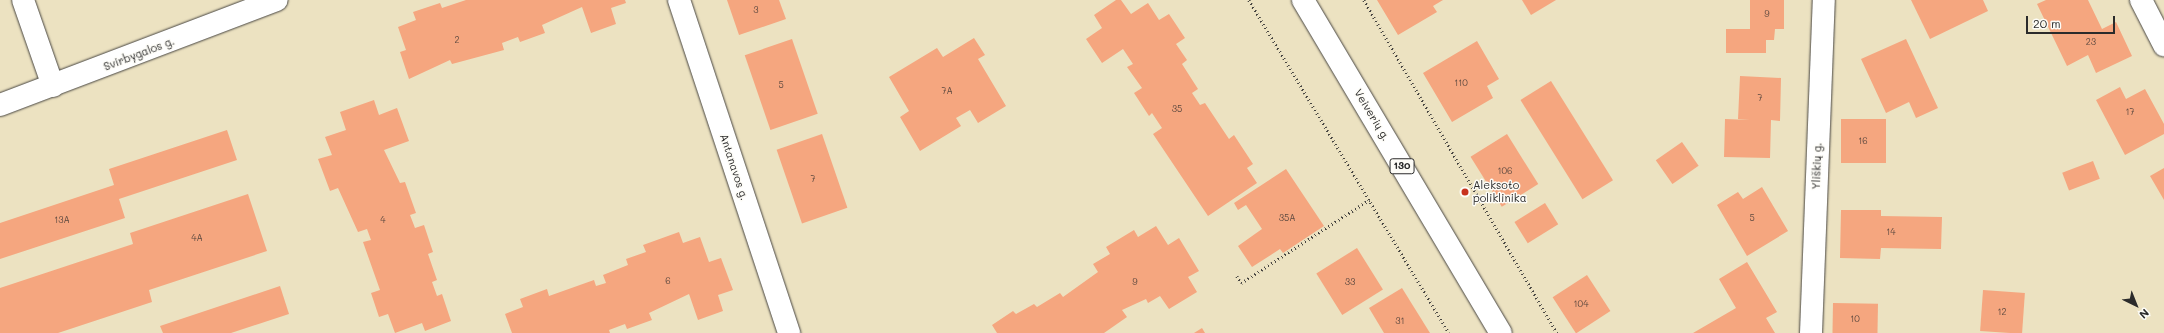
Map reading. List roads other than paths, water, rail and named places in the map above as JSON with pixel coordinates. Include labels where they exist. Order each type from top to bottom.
[{"type":"street","points":[[23,0],[53,86]]},
{"type":"street","name":"Svirbygalos g.","points":[[0,105],[277,0]]},
{"type":"street","name":"Antanavos g.","points":[[679,0],[789,333]]},
{"type":"street","name":"Veiverių g.","points":[[1303,0],[1501,333]]},
{"type":"street","name":"Yliškių g.","points":[[1811,333],[1824,0]]},
{"type":"street","points":[[2141,0],[2164,45]]},
{"type":"place","name":"Aleksoto poliklinika","points":[[1465,192]]}]
